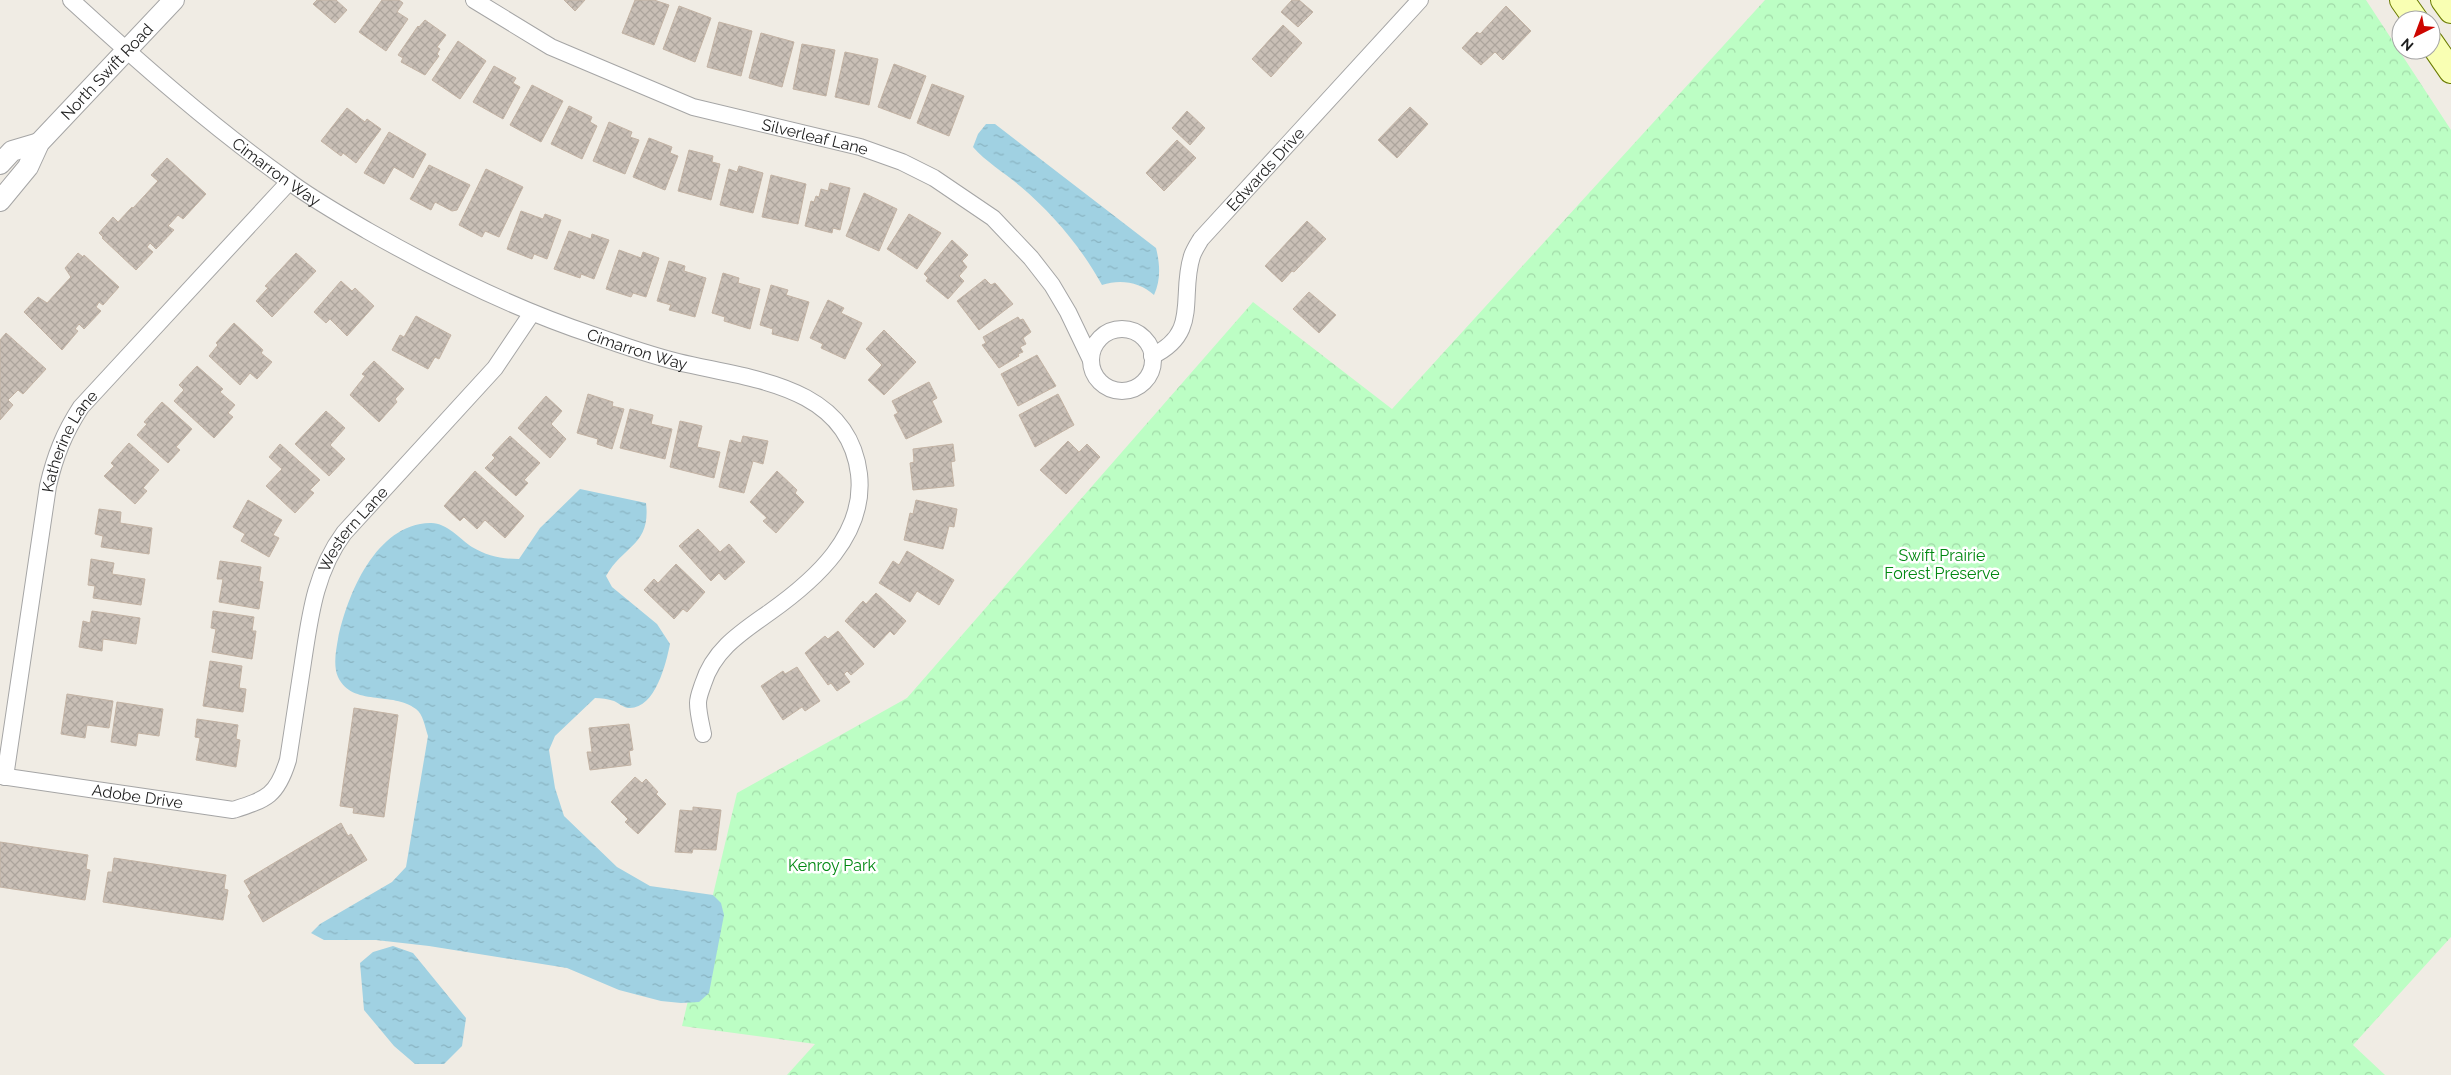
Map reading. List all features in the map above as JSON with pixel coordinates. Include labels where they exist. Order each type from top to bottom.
[{"type":"main road","points":[[2443,0],[2451,11]]},
{"type":"main road","points":[[2441,56],[2451,71]]},
{"type":"street","name":"Cimarron Way","points":[[72,0],[222,131],[288,182],[417,259],[532,313],[673,361],[782,386],[804,395],[828,413],[839,425],[855,457],[859,473],[859,492],[850,528],[842,544],[828,562],[799,590],[739,632],[716,658],[705,676],[697,701],[703,734]]},
{"type":"street","name":"North Swift Road","points":[[0,201],[28,167],[39,143],[174,0]]},
{"type":"street","name":"Silverleaf Lane","points":[[474,0],[551,47],[693,107],[860,147],[902,162],[934,178],[993,218],[1031,258],[1060,299],[1091,360],[1093,372],[1100,382],[1110,389],[1122,391],[1134,389],[1144,382],[1151,372],[1152,356]]},
{"type":"street","name":"Edwards Drive","points":[[1152,356],[1165,350],[1176,339],[1185,322],[1192,255],[1201,239],[1420,0]]},
{"type":"street","points":[[0,164],[12,151],[39,143]]},
{"type":"street","name":"Katherine Lane","points":[[2,777],[48,486],[55,455],[66,430],[81,407],[288,182]]},
{"type":"street","name":"Western Lane","points":[[272,794],[282,780],[288,760],[311,608],[318,579],[332,548],[495,368],[532,313]]},
{"type":"street","points":[[1091,360],[1094,348],[1100,338],[1110,331],[1122,329],[1134,331],[1144,338],[1152,356]]},
{"type":"street","name":"Adobe Drive","points":[[2,777],[233,810],[264,800],[272,794]]},
{"type":"green space","name":"Swift Prairie Forest Preserve","points":[[1765,0],[2366,0],[2391,38],[2391,60],[2405,60],[2451,130],[2451,937],[2353,1045],[2385,1075],[787,1075],[815,1044],[682,1026],[737,793],[907,698],[1253,302],[1392,409]]},
{"type":"water","points":[[986,124],[995,124],[1156,248],[1159,272],[1158,284],[1154,295],[1142,287],[1130,283],[1116,282],[1102,285],[1076,244],[1055,220],[1032,197],[973,147],[978,134]]},
{"type":"water","points":[[580,489],[646,503],[644,528],[640,536],[606,576],[612,587],[657,624],[670,644],[666,663],[658,684],[645,702],[637,707],[628,708],[612,700],[595,698],[555,736],[549,750],[555,788],[564,816],[617,867],[650,886],[713,895],[721,903],[724,915],[709,993],[699,1002],[661,1001],[619,990],[567,968],[429,946],[376,940],[324,940],[311,933],[320,924],[392,882],[406,867],[428,736],[422,717],[416,709],[396,701],[363,696],[353,692],[344,686],[338,677],[335,658],[342,621],[357,583],[367,565],[394,535],[411,526],[430,523],[442,525],[483,553],[500,558],[519,559],[540,528]]},
{"type":"water","points":[[393,946],[413,953],[466,1018],[462,1046],[444,1064],[415,1064],[394,1046],[364,1010],[360,963],[373,952]]},
{"type":"building","points":[[317,0],[336,0],[347,10],[335,23],[313,4]]},
{"type":"building","points":[[382,0],[399,0],[403,3],[397,12],[408,19],[386,51],[359,32]]},
{"type":"building","points":[[564,0],[585,0],[575,11]]},
{"type":"building","points":[[635,0],[654,0],[669,5],[654,45],[622,33]]},
{"type":"building","points":[[1292,0],[1299,0],[1313,12],[1298,27],[1281,12]]},
{"type":"building","points":[[679,6],[711,18],[695,62],[663,49]]},
{"type":"building","points":[[1506,6],[1531,31],[1503,60],[1495,52],[1481,65],[1462,48],[1477,32],[1480,34]]},
{"type":"building","points":[[425,20],[446,35],[437,47],[440,49],[437,54],[439,56],[425,75],[401,62],[403,58],[398,55],[418,26]]},
{"type":"building","points":[[719,22],[752,31],[741,76],[707,67]]},
{"type":"building","points":[[1283,25],[1302,43],[1271,77],[1252,59]]},
{"type":"building","points":[[761,33],[794,42],[782,87],[749,78]]},
{"type":"building","points":[[458,41],[486,61],[460,99],[432,80]]},
{"type":"building","points":[[802,44],[835,50],[826,96],[793,89]]},
{"type":"building","points":[[845,52],[878,59],[869,105],[835,97]]},
{"type":"building","points":[[894,64],[926,76],[910,119],[878,107]]},
{"type":"building","points":[[494,66],[516,78],[513,83],[520,87],[503,119],[473,102]]},
{"type":"building","points":[[932,84],[964,96],[949,136],[917,123]]},
{"type":"building","points":[[532,85],[563,101],[541,142],[510,125]]},
{"type":"building","points":[[569,106],[592,117],[590,122],[597,126],[582,159],[551,144]]},
{"type":"building","points":[[1410,107],[1428,124],[1397,158],[1378,140]]},
{"type":"building","points":[[347,108],[365,122],[367,119],[381,129],[356,163],[343,153],[341,156],[321,141]]},
{"type":"building","points":[[1187,111],[1205,128],[1190,145],[1172,128]]},
{"type":"building","points":[[609,122],[632,132],[630,137],[639,140],[625,174],[593,161]]},
{"type":"building","points":[[389,132],[426,154],[413,178],[394,167],[384,184],[364,173]]},
{"type":"building","points":[[649,138],[672,147],[670,153],[678,156],[665,190],[633,177]]},
{"type":"building","points":[[1177,140],[1196,158],[1164,191],[1146,173]]},
{"type":"building","points":[[689,150],[713,156],[712,162],[720,164],[711,200],[678,191]]},
{"type":"building","points":[[167,158],[206,194],[183,219],[178,215],[168,226],[174,230],[156,249],[150,243],[147,247],[153,252],[136,270],[99,233],[113,217],[118,222],[158,181],[151,175]]},
{"type":"building","points":[[429,165],[470,185],[457,210],[452,211],[435,202],[431,210],[410,199]]},
{"type":"building","points":[[739,166],[763,173],[753,213],[720,205],[729,169],[737,172]]},
{"type":"building","points":[[486,169],[523,187],[499,237],[485,231],[482,237],[459,225]]},
{"type":"building","points":[[771,175],[806,184],[798,224],[762,217]]},
{"type":"building","points":[[830,183],[850,188],[840,230],[833,228],[832,233],[805,226],[811,201],[814,202],[816,196],[819,197],[821,189],[828,191]]},
{"type":"building","points":[[864,193],[897,209],[879,251],[846,236]]},
{"type":"building","points":[[521,211],[543,219],[545,214],[561,220],[547,259],[534,254],[532,259],[507,249]]},
{"type":"building","points":[[909,214],[941,233],[917,269],[887,249]]},
{"type":"building","points":[[1307,221],[1326,239],[1282,282],[1265,266]]},
{"type":"building","points":[[569,231],[591,239],[592,234],[609,240],[594,279],[581,274],[580,278],[554,269]]},
{"type":"building","points":[[952,240],[968,255],[962,261],[967,267],[959,276],[964,281],[948,299],[926,281],[928,278],[924,274]]},
{"type":"building","points":[[619,250],[641,258],[643,252],[659,258],[646,297],[633,293],[631,297],[606,289]]},
{"type":"building","points":[[78,253],[83,257],[84,255],[119,287],[103,305],[99,302],[96,307],[101,311],[84,329],[79,324],[75,329],[78,331],[62,350],[24,312],[38,297],[47,303],[71,277],[65,268]]},
{"type":"building","points":[[296,253],[316,271],[272,317],[256,301],[268,288],[265,286]]},
{"type":"building","points":[[669,261],[685,266],[684,271],[706,278],[695,317],[669,310],[671,305],[657,301]]},
{"type":"building","points":[[723,273],[739,278],[738,283],[760,289],[750,329],[724,321],[725,317],[712,313]]},
{"type":"building","points":[[985,279],[991,285],[995,283],[1013,304],[979,330],[957,301]]},
{"type":"building","points":[[341,281],[352,291],[355,288],[374,306],[347,336],[330,319],[326,323],[314,312]]},
{"type":"building","points":[[771,285],[788,290],[786,295],[809,302],[798,341],[772,334],[773,329],[760,325]]},
{"type":"building","points":[[1309,292],[1336,315],[1319,333],[1293,309]]},
{"type":"building","points":[[828,300],[844,308],[841,313],[862,323],[845,359],[821,348],[823,344],[810,338]]},
{"type":"building","points":[[416,316],[451,335],[439,359],[435,357],[428,369],[392,350],[400,335],[404,337]]},
{"type":"building","points":[[1018,317],[1020,320],[1023,319],[1031,332],[1023,338],[1026,344],[1020,347],[1023,352],[999,368],[982,345],[986,343],[983,337]]},
{"type":"building","points":[[234,323],[263,350],[261,353],[272,362],[257,379],[250,373],[240,385],[209,356],[218,345],[216,343]]},
{"type":"building","points":[[884,330],[916,362],[884,395],[868,380],[882,365],[866,349]]},
{"type":"building","points":[[6,333],[46,369],[23,394],[18,390],[8,400],[13,405],[0,420],[0,340]]},
{"type":"building","points":[[1037,355],[1056,386],[1018,406],[1001,374]]},
{"type":"building","points":[[374,361],[404,389],[395,399],[397,402],[379,422],[350,395],[365,376],[362,374]]},
{"type":"building","points":[[197,366],[223,389],[220,392],[235,405],[228,413],[233,417],[214,438],[174,401],[184,390],[179,385]]},
{"type":"building","points":[[929,382],[937,398],[932,401],[942,422],[906,439],[894,415],[898,413],[892,401]]},
{"type":"building","points":[[588,394],[613,402],[612,406],[624,409],[612,449],[597,444],[598,439],[577,433]]},
{"type":"building","points":[[1058,394],[1074,425],[1035,447],[1019,415]]},
{"type":"building","points":[[546,396],[562,411],[551,424],[566,439],[550,458],[518,428]]},
{"type":"building","points":[[162,402],[192,429],[176,447],[180,450],[168,463],[137,435],[147,424],[144,422]]},
{"type":"building","points":[[630,409],[653,415],[651,424],[672,429],[665,459],[620,448]]},
{"type":"building","points":[[326,411],[345,428],[330,445],[345,459],[329,476],[295,444]]},
{"type":"building","points":[[680,421],[702,426],[697,447],[720,452],[714,478],[670,467]]},
{"type":"building","points":[[510,436],[540,463],[524,480],[528,483],[516,496],[485,468],[495,458],[492,455]]},
{"type":"building","points":[[743,436],[768,441],[763,464],[753,461],[744,493],[719,487],[730,440],[741,443]]},
{"type":"building","points":[[1068,441],[1079,452],[1087,444],[1100,457],[1066,494],[1040,470]]},
{"type":"building","points":[[129,443],[159,470],[143,488],[147,491],[135,504],[104,476],[114,466],[111,463]]},
{"type":"building","points":[[280,444],[320,480],[310,490],[314,493],[295,513],[266,486],[282,469],[269,457]]},
{"type":"building","points":[[953,444],[955,461],[951,462],[954,486],[913,490],[910,463],[914,462],[913,449]]},
{"type":"building","points":[[475,471],[524,516],[505,538],[485,520],[477,529],[464,517],[460,521],[444,506]]},
{"type":"building","points":[[777,471],[797,490],[795,493],[804,502],[776,533],[763,521],[767,518],[750,502]]},
{"type":"building","points":[[248,500],[282,520],[273,535],[279,538],[269,557],[241,541],[245,534],[233,527]]},
{"type":"building","points":[[916,500],[957,509],[954,527],[949,526],[943,549],[904,540],[910,513],[913,514]]},
{"type":"building","points":[[99,509],[121,512],[120,523],[152,528],[149,554],[101,547],[103,536],[95,534]]},
{"type":"building","points":[[698,529],[720,552],[729,544],[745,562],[725,580],[719,573],[711,581],[679,546]]},
{"type":"building","points":[[907,551],[954,580],[939,605],[917,591],[910,602],[879,583],[893,561],[899,565]]},
{"type":"building","points":[[91,559],[114,563],[112,574],[145,579],[141,605],[93,598],[95,586],[88,585]]},
{"type":"building","points":[[220,561],[261,567],[259,581],[263,582],[259,609],[219,602],[223,579],[217,579]]},
{"type":"building","points":[[676,564],[705,592],[687,612],[683,609],[674,619],[644,590],[654,579],[658,583]]},
{"type":"building","points":[[876,593],[906,621],[894,635],[890,631],[874,648],[845,621],[863,601],[866,604]]},
{"type":"building","points":[[92,611],[140,618],[136,644],[103,639],[102,651],[79,647],[83,621],[90,623]]},
{"type":"building","points":[[213,611],[254,617],[252,631],[256,631],[252,659],[212,652],[216,629],[211,628]]},
{"type":"building","points":[[838,631],[864,664],[851,675],[847,671],[844,674],[850,682],[837,691],[831,683],[828,685],[805,653],[825,636],[828,639]]},
{"type":"building","points":[[210,661],[242,666],[239,688],[246,689],[243,712],[203,706]]},
{"type":"building","points":[[797,667],[820,701],[805,711],[802,707],[783,720],[761,686],[783,671],[785,674]]},
{"type":"building","points":[[67,694],[113,701],[109,728],[87,725],[85,738],[61,734]]},
{"type":"building","points":[[117,702],[163,709],[159,736],[138,733],[136,746],[111,742]]},
{"type":"building","points":[[354,708],[398,715],[384,817],[353,813],[354,808],[340,806]]},
{"type":"building","points":[[197,719],[238,725],[236,739],[240,740],[236,767],[196,760],[200,738],[195,737]]},
{"type":"building","points":[[629,724],[633,750],[629,751],[631,765],[590,770],[587,752],[592,752],[589,728]]},
{"type":"building","points":[[635,777],[642,783],[646,779],[658,792],[656,794],[666,804],[638,834],[625,822],[628,819],[611,802]]},
{"type":"building","points":[[693,807],[721,810],[716,850],[693,849],[692,853],[675,852],[680,810],[693,811]]},
{"type":"building","points":[[341,823],[348,836],[351,834],[367,860],[263,922],[248,896],[251,893],[244,881]]},
{"type":"building","points":[[0,842],[88,855],[86,869],[90,870],[85,900],[0,887]]},
{"type":"building","points":[[114,858],[226,875],[224,889],[228,890],[223,920],[103,902],[108,872],[112,872]]},
{"type":"park label","name":"Kenroy Park","points":[[832,865]]}]
